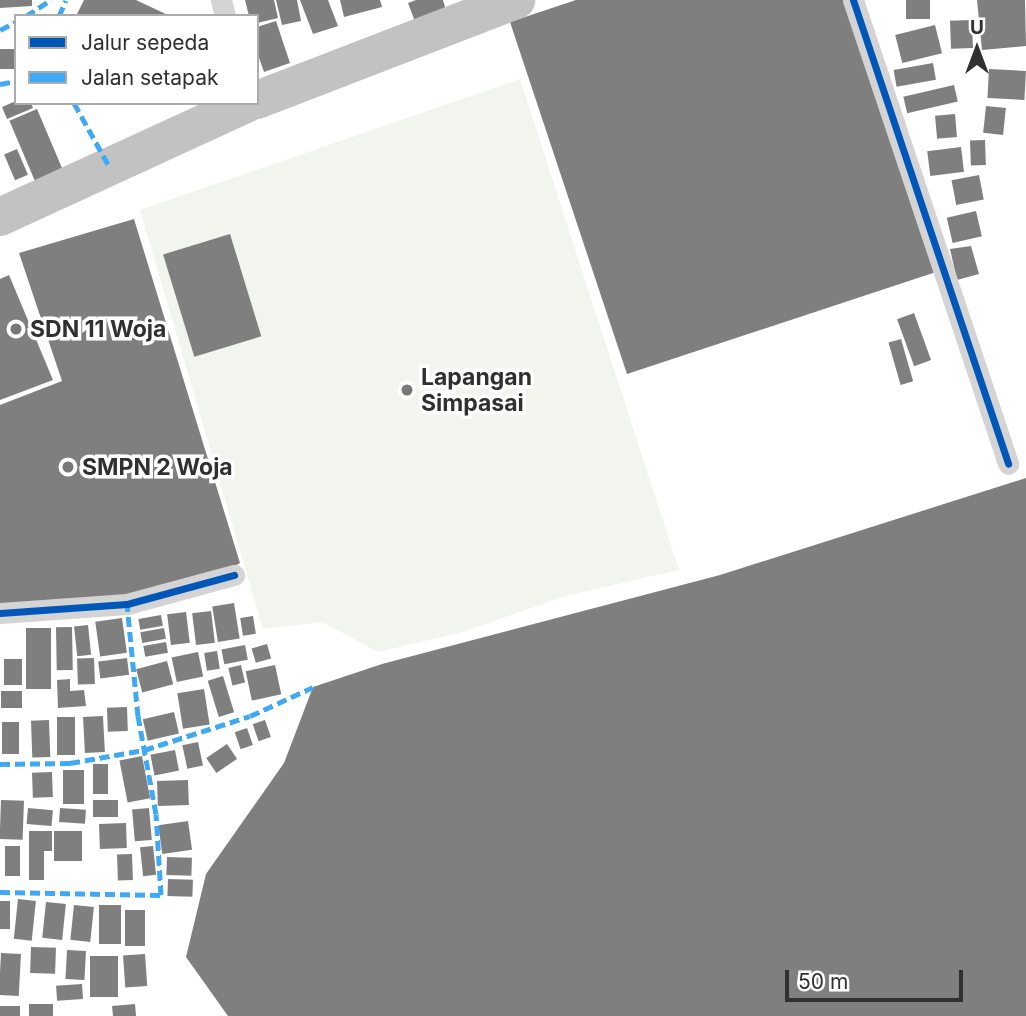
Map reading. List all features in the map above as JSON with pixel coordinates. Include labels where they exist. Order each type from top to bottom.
[{"type":"highway","points":[[259,99],[513,1]]},
{"type":"highway","points":[[0,217],[244,105]]},
{"type":"street","points":[[853,0],[1009,464]]},
{"type":"street","points":[[0,613],[127,604],[234,575]]},
{"type":"shaded area","name":"Lapangan Simpasai","points":[[520,79],[679,570],[569,595],[459,633],[378,652],[322,622],[263,629],[140,210]]},
{"type":"building","points":[[0,0],[32,0],[32,6],[0,8]]},
{"type":"building","points":[[84,0],[136,0],[166,14],[77,14]]},
{"type":"building","points":[[245,0],[274,0],[278,18],[259,23],[259,14],[248,14]]},
{"type":"building","points":[[276,0],[297,0],[301,21],[282,25]]},
{"type":"building","points":[[300,0],[328,0],[338,26],[313,34]]},
{"type":"building","points":[[340,0],[380,0],[382,7],[344,17]]},
{"type":"building","points":[[416,0],[443,0],[448,17],[417,27],[408,3]]},
{"type":"building","points":[[576,0],[846,0],[936,272],[627,374],[510,22]]},
{"type":"building","points":[[906,0],[930,0],[930,19],[906,19]]},
{"type":"building","points":[[977,0],[1025,0],[1026,46],[982,50]]},
{"type":"building","points":[[972,20],[973,48],[951,49],[950,21]]},
{"type":"building","points":[[276,21],[290,63],[264,72],[259,58],[259,26]]},
{"type":"building","points":[[935,25],[942,53],[902,63],[895,35]]},
{"type":"building","points":[[0,49],[14,49],[14,69],[0,69]]},
{"type":"building","points":[[933,63],[936,80],[897,87],[894,70]]},
{"type":"building","points":[[989,69],[1026,71],[1024,100],[987,98]]},
{"type":"building","points":[[954,85],[958,102],[907,113],[903,97]]},
{"type":"building","points":[[14,102],[14,105],[32,105],[33,108],[7,119],[2,107]]},
{"type":"building","points":[[986,106],[1006,108],[1003,135],[983,133]]},
{"type":"building","points":[[37,109],[64,173],[37,185],[9,121]]},
{"type":"building","points":[[955,114],[957,137],[937,139],[935,116]]},
{"type":"building","points":[[985,140],[986,165],[971,166],[970,141]]},
{"type":"building","points":[[961,147],[964,172],[930,176],[927,151]]},
{"type":"building","points":[[17,149],[28,175],[15,180],[4,154]]},
{"type":"building","points":[[979,175],[984,200],[956,205],[952,180]]},
{"type":"building","points":[[976,211],[982,236],[953,243],[947,218]]},
{"type":"building","points":[[134,219],[240,563],[215,577],[145,599],[0,610],[0,405],[62,381],[19,253]]},
{"type":"building","points":[[230,234],[261,336],[194,357],[163,254]]},
{"type":"building","points":[[971,246],[979,274],[957,280],[950,249]]},
{"type":"building","name":"SDN 11 Woja","points":[[9,275],[53,380],[0,400],[0,279]]},
{"type":"building","points":[[914,313],[931,360],[914,366],[897,319]]},
{"type":"building","points":[[901,339],[913,381],[901,385],[889,343]]},
{"type":"building","points":[[1026,478],[1026,1016],[228,1016],[186,957],[206,874],[284,763],[313,687],[382,664],[720,575]]},
{"type":"building","points":[[234,603],[240,639],[218,642],[212,606]]},
{"type":"building","points":[[211,611],[215,643],[196,645],[192,613]]},
{"type":"building","points":[[186,612],[190,643],[171,645],[167,614]]},
{"type":"building","points":[[161,615],[163,626],[140,630],[138,619]]},
{"type":"building","points":[[253,616],[256,634],[243,636],[240,618]]},
{"type":"building","points":[[122,618],[127,653],[100,656],[95,622]]},
{"type":"building","points":[[88,625],[91,655],[77,656],[74,626]]},
{"type":"building","points":[[56,627],[72,627],[73,670],[57,670]]},
{"type":"building","points":[[26,628],[51,628],[51,689],[26,689]]},
{"type":"building","points":[[164,628],[166,639],[142,643],[140,632]]},
{"type":"building","points":[[166,642],[168,653],[145,657],[143,646]]},
{"type":"building","points":[[267,644],[271,658],[256,663],[252,648]]},
{"type":"building","points":[[245,645],[248,660],[224,664],[221,650]]},
{"type":"building","points":[[217,651],[220,669],[207,671],[204,653]]},
{"type":"building","points":[[198,652],[203,676],[177,682],[172,658]]},
{"type":"building","points":[[94,658],[95,684],[78,685],[77,659]]},
{"type":"building","points":[[127,658],[129,675],[100,678],[98,662]]},
{"type":"building","points":[[4,659],[22,659],[22,685],[4,685]]},
{"type":"building","points":[[167,661],[173,684],[142,692],[136,669]]},
{"type":"building","points":[[241,665],[245,683],[232,685],[228,668]]},
{"type":"building","points":[[275,665],[281,694],[252,701],[246,671]]},
{"type":"building","points":[[223,676],[234,712],[219,717],[208,681]]},
{"type":"building","points":[[70,679],[70,691],[84,690],[86,706],[58,708],[57,680]]},
{"type":"building","points":[[204,689],[210,725],[183,729],[177,693]]},
{"type":"building","points":[[1,691],[22,691],[22,708],[1,708]]},
{"type":"building","points":[[127,707],[128,731],[108,732],[107,708]]},
{"type":"building","points":[[174,712],[179,733],[148,741],[143,719]]},
{"type":"building","points":[[103,716],[105,752],[85,753],[83,717]]},
{"type":"building","points":[[57,717],[75,717],[75,755],[57,755]]},
{"type":"building","points":[[49,720],[50,757],[32,758],[31,721]]},
{"type":"building","points":[[265,720],[271,737],[259,741],[253,724]]},
{"type":"building","points":[[2,722],[19,722],[19,754],[2,754]]},
{"type":"building","points":[[247,728],[253,745],[241,749],[235,732]]},
{"type":"building","points":[[198,742],[203,765],[187,769],[182,745]]},
{"type":"building","points":[[227,744],[237,759],[216,773],[206,758]]},
{"type":"building","points":[[175,750],[179,771],[154,775],[150,755]]},
{"type":"building","points":[[142,756],[150,798],[128,803],[119,760]]},
{"type":"building","points":[[93,764],[108,764],[108,794],[93,794]]},
{"type":"building","points":[[63,770],[84,770],[84,804],[63,804]]},
{"type":"building","points":[[52,772],[53,797],[33,798],[32,773]]},
{"type":"building","points":[[188,780],[189,805],[158,806],[157,781]]},
{"type":"building","points":[[1,800],[24,801],[23,840],[0,839]]},
{"type":"building","points":[[93,800],[118,800],[118,817],[93,817]]},
{"type":"building","points":[[28,808],[53,810],[52,826],[27,824]]},
{"type":"building","points":[[60,808],[86,810],[85,824],[59,822]]},
{"type":"building","points":[[149,808],[152,840],[135,841],[132,809]]},
{"type":"building","points":[[188,821],[192,850],[162,854],[158,825]]},
{"type":"building","points":[[126,823],[127,848],[100,849],[99,824]]},
{"type":"building","points":[[29,831],[52,831],[52,851],[44,851],[44,880],[29,880]]},
{"type":"building","points":[[54,831],[82,831],[82,861],[54,861]]},
{"type":"building","points":[[5,846],[20,846],[20,876],[5,876]]},
{"type":"building","points":[[153,846],[156,875],[143,876],[140,847]]},
{"type":"building","points":[[132,854],[133,880],[118,881],[117,855]]},
{"type":"building","points":[[167,857],[192,858],[191,876],[166,875]]},
{"type":"building","points":[[168,879],[193,880],[192,897],[167,896]]},
{"type":"building","points":[[18,899],[36,901],[32,941],[14,939]]},
{"type":"building","points":[[0,901],[10,901],[10,929],[0,929]]},
{"type":"building","points":[[46,902],[66,904],[62,940],[42,938]]},
{"type":"building","points":[[74,905],[94,907],[90,942],[70,940]]},
{"type":"building","points":[[99,905],[121,905],[121,944],[99,944]]},
{"type":"building","points":[[125,910],[145,910],[145,946],[125,946]]},
{"type":"building","points":[[31,947],[56,948],[55,974],[30,973]]},
{"type":"building","points":[[67,950],[86,951],[84,980],[65,979]]},
{"type":"building","points":[[1,953],[21,954],[19,996],[0,995]]},
{"type":"building","points":[[145,954],[147,986],[125,987],[123,956]]},
{"type":"building","points":[[90,956],[118,956],[118,997],[90,997]]},
{"type":"building","points":[[82,984],[83,999],[57,1001],[56,986]]},
{"type":"building","points":[[29,1004],[53,1004],[53,1016],[29,1016]]},
{"type":"building","points":[[135,1004],[136,1016],[113,1016],[112,1006]]},
{"type":"building","points":[[0,1006],[20,1006],[20,1016],[0,1016]]},
{"type":"marked path","points":[[29,14],[51,0]]},
{"type":"marked path","points":[[60,14],[66,0]]},
{"type":"marked path","points":[[0,30],[14,23]]},
{"type":"marked path","points":[[0,84],[14,81]]},
{"type":"marked path","points":[[75,105],[108,164]]},
{"type":"marked path","points":[[0,892],[161,895],[156,814],[138,716],[127,604]]},
{"type":"marked path","points":[[0,764],[70,763],[144,750],[250,716],[313,687]]},
{"type":"cycle path","points":[[853,0],[1008,464]]},
{"type":"cycle path","points":[[0,613],[127,604],[234,575]]},
{"type":"place","name":"SDN 11 Woja","points":[[16,329]]},
{"type":"place","name":"Lapangan Simpasai","points":[[407,390]]},
{"type":"place","name":"SMPN 2 Woja","points":[[68,467]]}]
